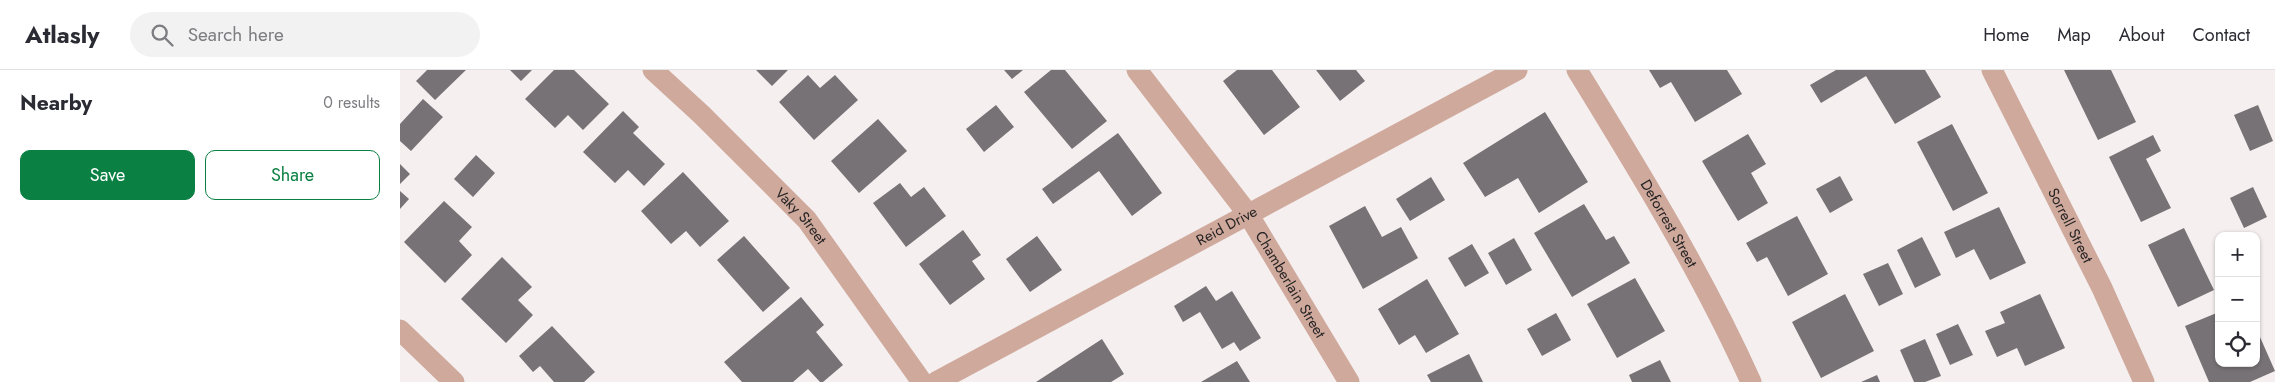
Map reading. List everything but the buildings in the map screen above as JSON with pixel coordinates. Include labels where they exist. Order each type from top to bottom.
[{"type":"street","name":"Vaky Street","points":[[653,70],[702,114],[807,220],[922,382]]},
{"type":"street","name":"Chamberlain Street","points":[[1136,70],[1248,214],[1349,382]]},
{"type":"street","name":"Reid Drive","points":[[936,382],[1517,70]]},
{"type":"street","name":"Deforrest Street","points":[[1577,70],[1656,200],[1735,346],[1751,382]]},
{"type":"street","name":"Sorrell Street","points":[[1992,70],[2102,288],[2144,382]]},
{"type":"street","points":[[400,330],[454,382]]}]
